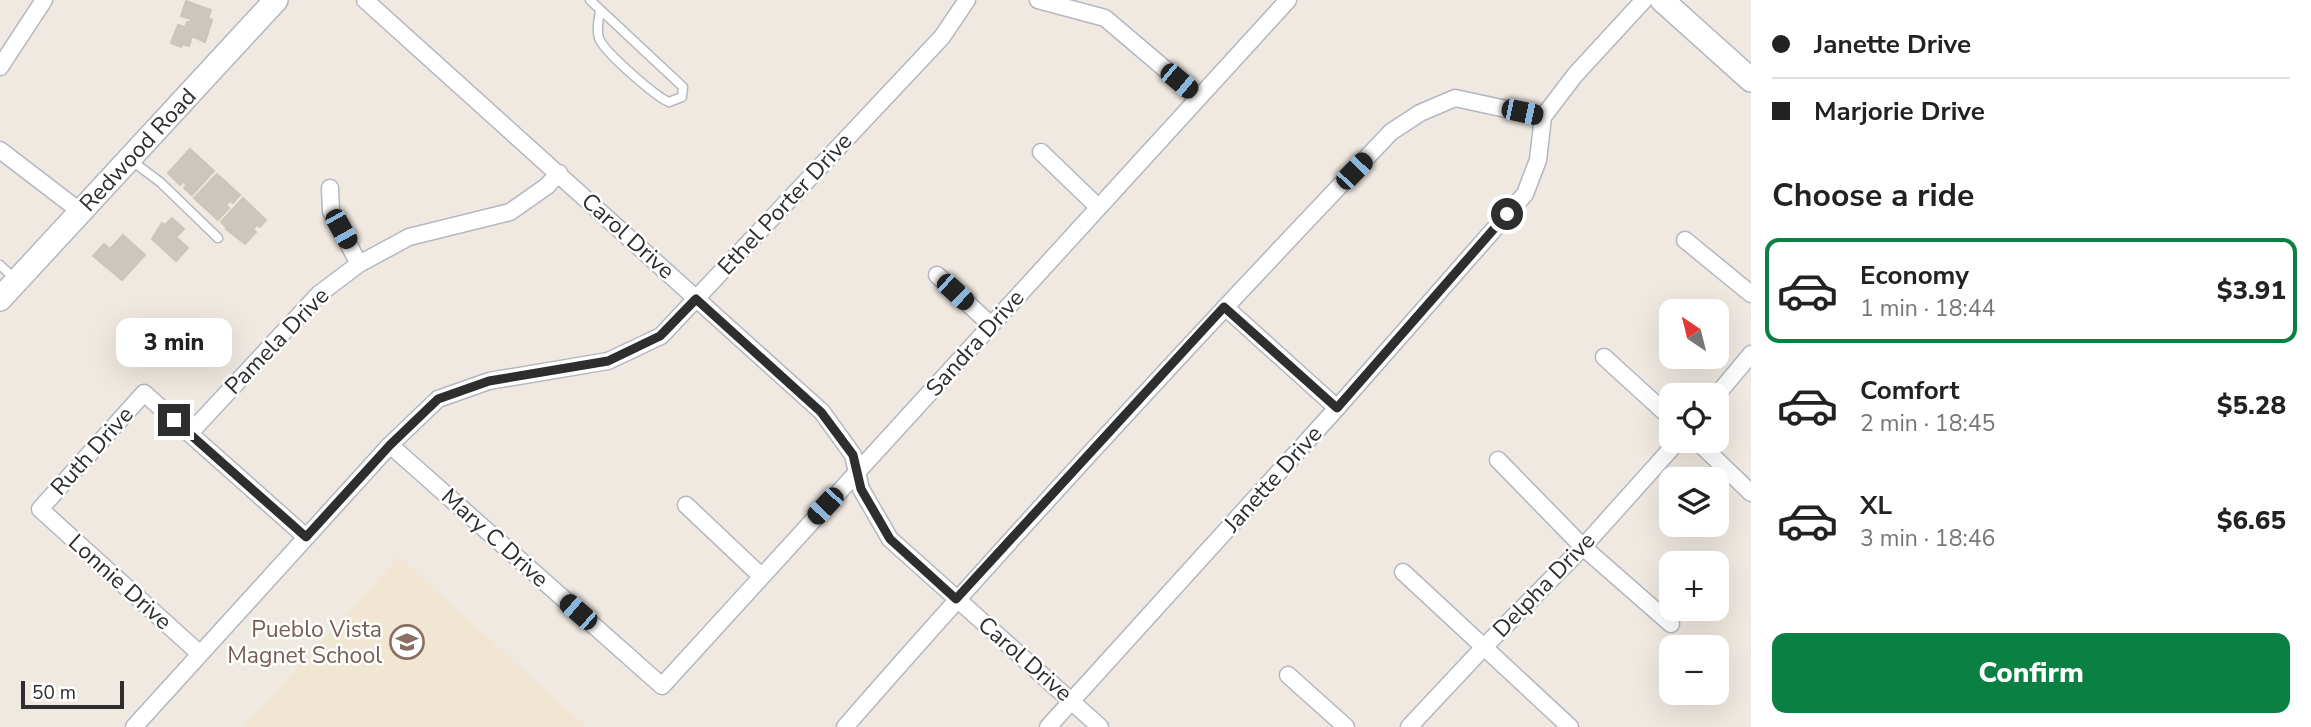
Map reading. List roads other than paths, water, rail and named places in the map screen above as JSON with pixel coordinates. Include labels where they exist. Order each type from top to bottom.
[{"type":"main road","name":"Redwood Road","points":[[0,299],[276,0]]},
{"type":"main road","points":[[1662,0],[1751,80]]},
{"type":"street","points":[[0,67],[44,0]]},
{"type":"street","name":"Carol Drive","points":[[365,0],[821,412],[853,455],[861,489],[890,539],[1100,727]]},
{"type":"street","name":"Ethel Porter Drive","points":[[134,727],[390,445],[438,399],[489,381],[608,361],[660,336],[942,37],[967,0]]},
{"type":"street","points":[[1038,0],[1105,18],[1198,97]]},
{"type":"street","name":"Sandra Drive","points":[[662,686],[760,575],[1288,0]]},
{"type":"street","points":[[845,727],[956,599],[1224,307],[1391,132],[1420,113],[1455,98],[1543,117],[1575,75],[1644,0]]},
{"type":"street","name":"Janette Drive","points":[[1048,727],[1337,408],[1525,194],[1538,160],[1543,117]]},
{"type":"street","points":[[0,150],[82,212]]},
{"type":"street","points":[[1041,152],[1098,207]]},
{"type":"street","name":"Pamela Drive","points":[[190,433],[318,293],[359,264],[409,237],[510,212],[547,186],[559,173]]},
{"type":"street","points":[[330,188],[331,211],[359,264]]},
{"type":"street","points":[[1685,240],[1751,294]]},
{"type":"street","points":[[937,275],[991,325]]},
{"type":"street","points":[[1224,307],[1337,408]]},
{"type":"street","points":[[1727,383],[1751,354]]},
{"type":"street","points":[[1604,358],[1659,407]]},
{"type":"street","name":"Ruth Drive","points":[[40,509],[144,393],[190,433]]},
{"type":"street","points":[[190,433],[306,537]]},
{"type":"street","name":"Mary C Drive","points":[[390,445],[662,686]]},
{"type":"street","name":"Delpha Drive","points":[[1409,727],[1583,547],[1667,453]]},
{"type":"street","points":[[1709,453],[1751,493]]},
{"type":"street","points":[[1498,460],[1583,547],[1671,624]]},
{"type":"street","points":[[686,505],[760,575]]},
{"type":"street","name":"Lonnie Drive","points":[[40,509],[200,654]]},
{"type":"street","points":[[1403,572],[1570,727]]},
{"type":"street","points":[[1288,675],[1346,727]]},
{"type":"lane","points":[[590,0],[683,87],[682,97],[669,102],[655,94],[603,46],[598,33],[600,10]]},
{"type":"lane","points":[[130,159],[160,182],[218,237]]},
{"type":"lane","points":[[0,265],[17,281]]},
{"type":"place","name":"Pueblo Vista Magnet School","points":[[407,642]]}]
